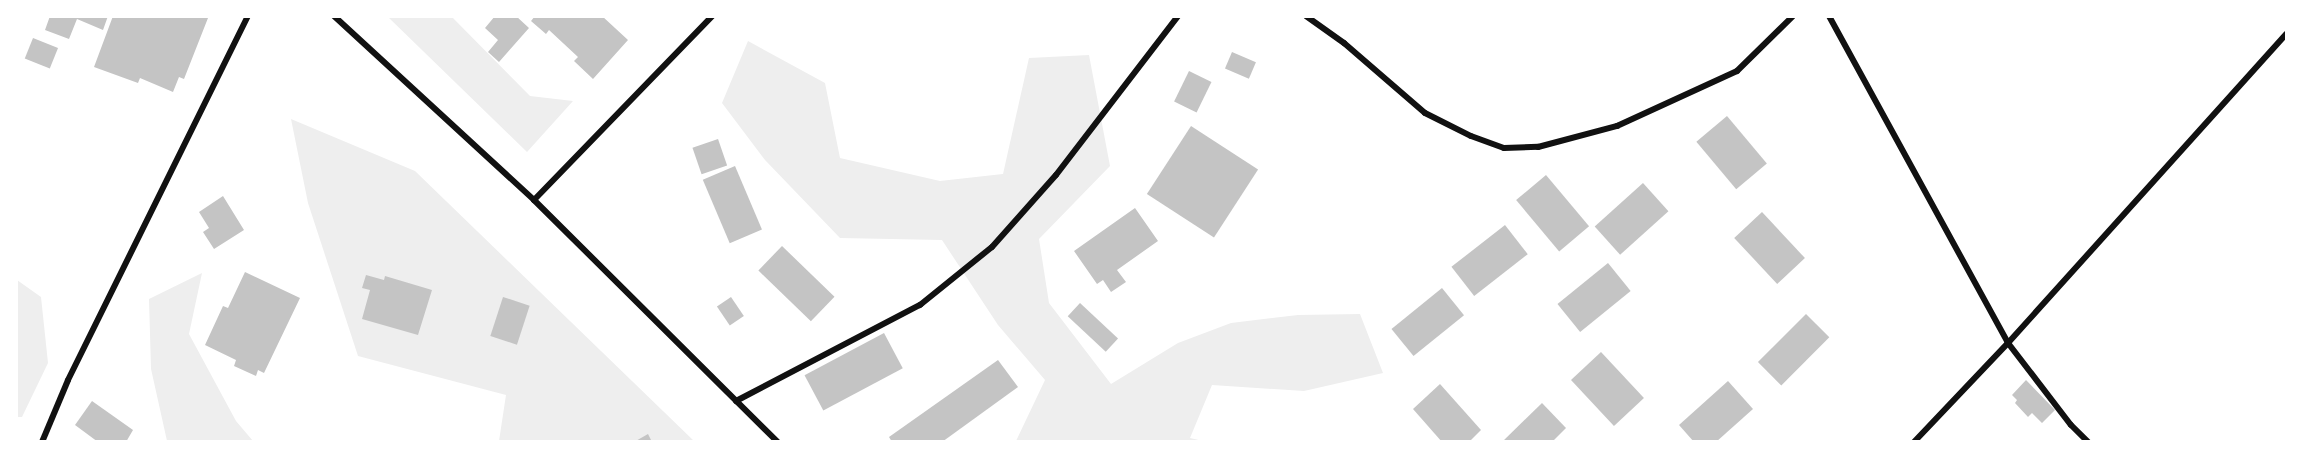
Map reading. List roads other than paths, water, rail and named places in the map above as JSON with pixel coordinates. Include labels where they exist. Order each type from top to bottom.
[{"type":"street","points":[[42,441],[68,380],[248,16]]},
{"type":"street","points":[[334,16],[534,200],[778,441]]},
{"type":"street","points":[[534,200],[712,16]]},
{"type":"street","points":[[736,401],[920,305],[992,247],[1056,175],[1178,16]]},
{"type":"street","points":[[1306,16],[1344,43],[1425,113],[1471,136],[1504,148],[1538,147],[1617,126],[1737,71],[1794,16]]},
{"type":"street","points":[[1829,16],[2008,343],[2072,425],[2088,441]]},
{"type":"street","points":[[1914,441],[2008,343],[2286,34]]}]
